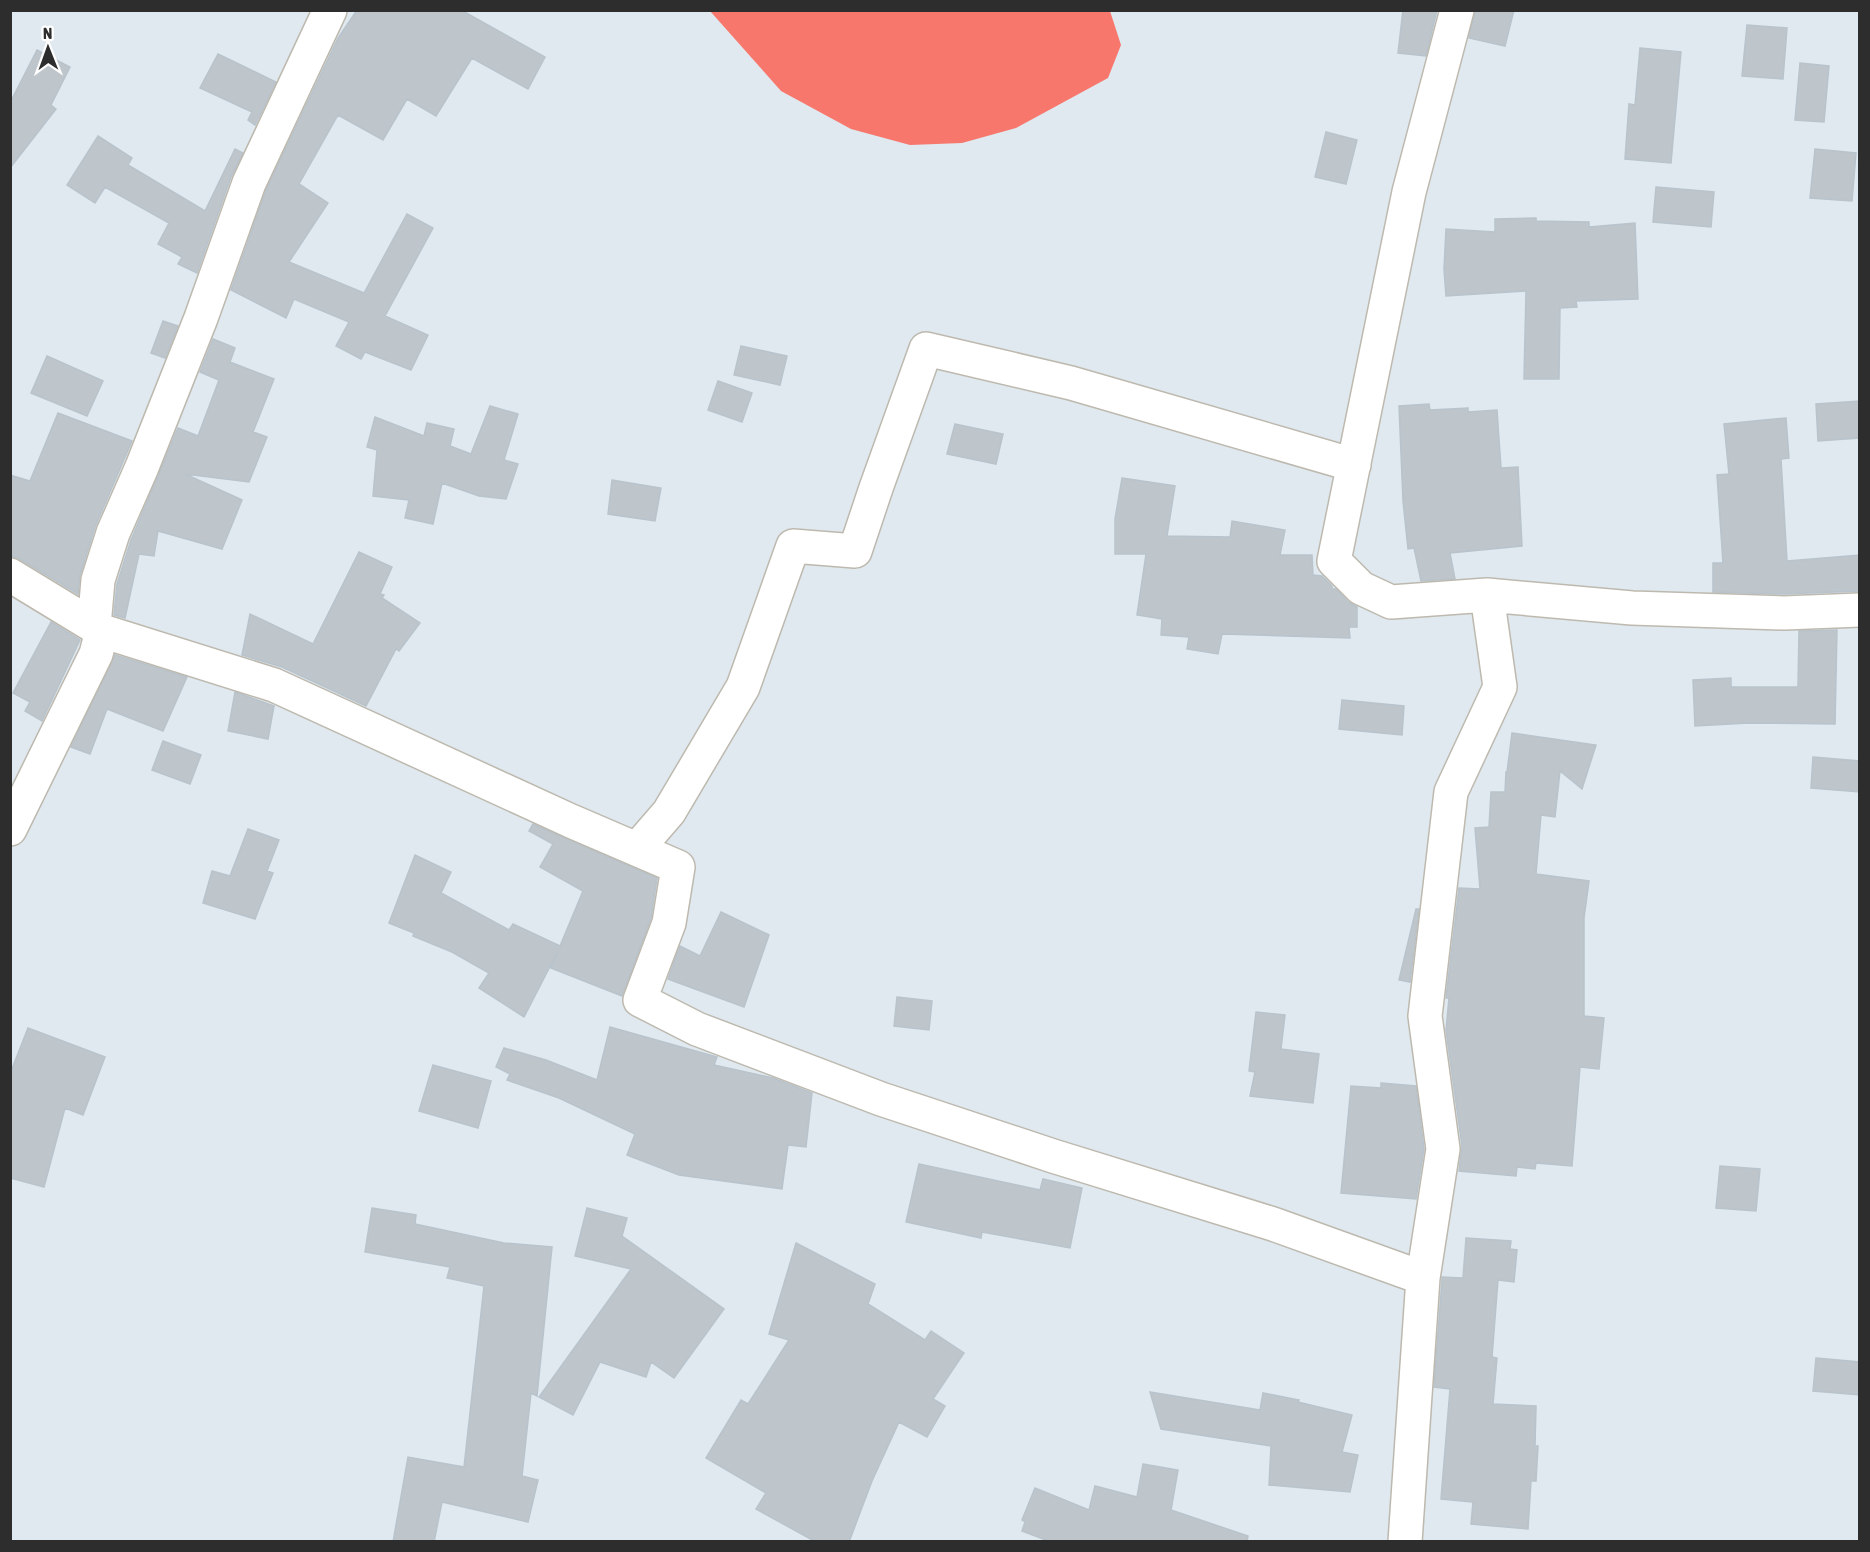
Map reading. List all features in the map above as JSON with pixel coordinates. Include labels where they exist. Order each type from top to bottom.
[{"type":"street","points":[[10,829],[96,654],[98,580],[113,533],[142,467],[201,318],[249,183],[330,10]]},
{"type":"street","points":[[1457,10],[1409,192],[1334,561],[1361,588],[1391,602],[1487,595],[1632,608],[1784,614],[1860,610]]},
{"type":"street","points":[[637,849],[669,812],[743,687],[793,546],[855,551],[926,350],[1071,383],[1354,465]]},
{"type":"street","points":[[10,575],[98,629],[274,685],[678,867],[669,923],[640,1000],[697,1029],[881,1098],[1053,1156],[1273,1224],[1423,1278]]},
{"type":"street","points":[[1405,1542],[1423,1278],[1443,1149],[1425,1016],[1451,792],[1500,687],[1487,595]]},
{"type":"shaded area","points":[[710,11],[1110,11],[1121,45],[1108,78],[1016,128],[962,143],[910,145],[851,129],[781,91]]},
{"type":"building","points":[[357,10],[461,10],[545,57],[528,89],[472,58],[436,116],[407,99],[383,140],[338,115],[299,184],[328,203],[289,262],[364,293],[407,214],[433,228],[385,316],[428,335],[411,370],[365,352],[361,359],[336,346],[349,322],[294,299],[286,318],[231,290],[266,190],[338,38]]},
{"type":"building","points":[[1403,10],[1437,10],[1426,56],[1398,53]]},
{"type":"building","points":[[1475,10],[1514,10],[1505,46],[1469,38]]},
{"type":"building","points":[[1747,25],[1787,28],[1783,79],[1742,76]]},
{"type":"building","points":[[1640,48],[1681,52],[1671,163],[1625,159],[1629,104],[1635,105]]},
{"type":"building","points":[[37,50],[70,67],[51,105],[56,109],[10,168],[10,103]]},
{"type":"building","points":[[218,54],[276,82],[255,125],[248,120],[252,112],[200,88]]},
{"type":"building","points":[[1800,63],[1829,66],[1824,122],[1795,120]]},
{"type":"building","points":[[1326,132],[1357,140],[1346,184],[1315,177]]},
{"type":"building","points":[[98,136],[132,158],[128,165],[205,211],[235,149],[243,153],[231,177],[197,273],[178,264],[182,257],[158,244],[169,223],[105,187],[95,203],[67,185]]},
{"type":"building","points":[[1815,149],[1856,153],[1852,201],[1810,198]]},
{"type":"building","points":[[1656,187],[1714,192],[1711,227],[1653,222]]},
{"type":"building","points":[[1536,218],[1536,221],[1589,222],[1589,227],[1635,223],[1638,299],[1576,301],[1577,307],[1560,308],[1559,379],[1524,379],[1526,291],[1446,296],[1444,269],[1446,229],[1495,232],[1495,219]]},
{"type":"building","points":[[163,321],[178,326],[165,358],[151,353]]},
{"type":"building","points":[[213,339],[235,348],[230,362],[274,379],[253,432],[267,437],[249,482],[185,474],[242,500],[222,549],[158,531],[154,556],[139,554],[125,618],[114,615],[117,584],[131,540],[178,428],[198,436],[219,380],[200,372]]},
{"type":"building","points":[[741,346],[787,356],[780,385],[734,375]]},
{"type":"building","points":[[47,356],[103,381],[87,416],[31,393]]},
{"type":"building","points":[[718,381],[752,393],[742,422],[708,410]]},
{"type":"building","points":[[1860,401],[1860,438],[1818,441],[1816,404]]},
{"type":"building","points":[[1429,404],[1430,410],[1468,408],[1468,412],[1497,410],[1501,468],[1518,467],[1522,546],[1450,553],[1455,579],[1421,581],[1414,548],[1408,549],[1403,501],[1399,406]]},
{"type":"building","points":[[490,406],[518,414],[504,460],[518,464],[506,499],[479,496],[442,483],[433,524],[405,518],[409,500],[373,496],[377,450],[367,447],[375,417],[424,436],[427,423],[454,429],[450,446],[471,454]]},
{"type":"building","points":[[58,413],[132,441],[95,527],[80,575],[78,594],[20,559],[10,556],[10,475],[30,481]]},
{"type":"building","points":[[1786,418],[1789,458],[1781,459],[1787,561],[1860,555],[1860,591],[1784,594],[1713,592],[1713,563],[1723,563],[1717,475],[1729,474],[1724,424]]},
{"type":"building","points":[[955,424],[1003,434],[996,464],[947,454]]},
{"type":"building","points":[[1122,478],[1175,486],[1167,536],[1230,537],[1232,521],[1285,530],[1280,555],[1312,555],[1313,575],[1322,576],[1332,586],[1332,589],[1336,589],[1348,602],[1357,607],[1357,627],[1349,627],[1350,638],[1222,634],[1218,654],[1187,649],[1189,637],[1161,635],[1162,619],[1137,615],[1146,554],[1115,554],[1115,519]]},
{"type":"building","points":[[612,480],[661,488],[655,521],[608,514]]},
{"type":"building","points":[[359,552],[392,567],[380,594],[384,595],[382,598],[420,623],[399,651],[396,649],[366,706],[282,667],[242,655],[250,614],[313,644]]},
{"type":"building","points":[[51,622],[80,640],[42,721],[25,711],[30,702],[13,693]]},
{"type":"building","points":[[1837,630],[1835,724],[1749,723],[1695,726],[1693,680],[1731,678],[1731,687],[1798,687],[1799,631]]},
{"type":"building","points":[[115,655],[187,677],[163,731],[107,709],[90,754],[71,747]]},
{"type":"building","points":[[235,692],[274,706],[268,739],[228,731]]},
{"type":"building","points":[[1342,700],[1404,706],[1402,735],[1339,729]]},
{"type":"building","points":[[1512,733],[1596,745],[1582,789],[1560,771],[1555,817],[1541,815],[1536,874],[1589,881],[1584,918],[1584,1016],[1604,1018],[1599,1069],[1580,1067],[1572,1166],[1536,1163],[1535,1169],[1517,1167],[1516,1176],[1459,1171],[1462,1146],[1446,1030],[1449,998],[1446,998],[1459,888],[1480,889],[1475,828],[1489,827],[1491,792],[1505,792]]},
{"type":"building","points":[[163,741],[201,755],[190,784],[152,770]]},
{"type":"building","points":[[1813,757],[1860,761],[1860,792],[1811,788]]},
{"type":"building","points":[[533,824],[657,878],[651,918],[622,996],[551,968],[557,953],[524,1017],[479,988],[489,973],[452,952],[413,936],[414,933],[389,923],[415,855],[451,872],[441,893],[509,930],[513,924],[560,946],[583,891],[540,867],[553,844],[529,831]]},
{"type":"building","points":[[248,829],[279,840],[267,871],[273,873],[255,919],[203,903],[212,871],[230,876]]},
{"type":"building","points":[[1416,909],[1419,909],[1410,982],[1399,980]]},
{"type":"building","points":[[721,912],[769,935],[744,1007],[668,979],[680,946],[700,956]]},
{"type":"building","points":[[897,997],[932,1001],[929,1030],[894,1026]]},
{"type":"building","points":[[1256,1012],[1285,1015],[1281,1049],[1319,1054],[1313,1103],[1250,1096],[1255,1072],[1249,1071]]},
{"type":"building","points":[[610,1027],[717,1057],[714,1065],[773,1078],[812,1093],[806,1147],[788,1145],[782,1189],[679,1175],[627,1155],[635,1134],[559,1098],[507,1080],[510,1074],[496,1067],[504,1048],[546,1060],[597,1080]]},
{"type":"building","points":[[28,1028],[105,1057],[83,1115],[65,1108],[44,1187],[10,1178],[10,1074]]},
{"type":"building","points":[[433,1065],[491,1081],[478,1128],[419,1111]]},
{"type":"building","points":[[1381,1083],[1416,1086],[1424,1149],[1416,1199],[1341,1193],[1351,1086],[1381,1088]]},
{"type":"building","points":[[919,1164],[1040,1190],[1043,1179],[1082,1188],[1070,1248],[982,1232],[981,1238],[906,1222]]},
{"type":"building","points":[[1720,1166],[1760,1169],[1756,1211],[1716,1208]]},
{"type":"building","points":[[372,1208],[416,1215],[415,1224],[504,1243],[552,1247],[537,1396],[531,1393],[522,1476],[538,1480],[528,1522],[442,1502],[434,1542],[393,1542],[408,1457],[464,1467],[484,1286],[447,1278],[450,1267],[365,1252]]},
{"type":"building","points":[[587,1208],[627,1218],[622,1236],[724,1309],[674,1378],[651,1362],[646,1377],[600,1362],[573,1415],[539,1397],[631,1269],[575,1256]]},
{"type":"building","points":[[1466,1238],[1511,1241],[1510,1249],[1517,1250],[1514,1282],[1498,1280],[1492,1357],[1497,1358],[1493,1404],[1536,1406],[1535,1446],[1538,1446],[1536,1481],[1531,1481],[1528,1529],[1471,1524],[1473,1502],[1441,1499],[1450,1389],[1434,1387],[1442,1277],[1463,1278]]},
{"type":"building","points":[[796,1243],[875,1284],[868,1304],[925,1340],[931,1331],[964,1353],[933,1399],[945,1406],[927,1437],[899,1422],[872,1481],[849,1542],[816,1542],[756,1509],[766,1493],[706,1458],[741,1400],[748,1404],[789,1340],[769,1334]]},
{"type":"building","points":[[1816,1358],[1860,1362],[1860,1395],[1813,1391]]},
{"type":"building","points":[[1150,1392],[1260,1410],[1263,1393],[1299,1400],[1298,1402],[1352,1415],[1342,1452],[1358,1455],[1350,1492],[1269,1485],[1271,1446],[1161,1429]]},
{"type":"building","points":[[1143,1464],[1178,1470],[1171,1510],[1248,1536],[1247,1542],[1051,1542],[1022,1531],[1025,1522],[1022,1520],[1035,1488],[1089,1510],[1095,1486],[1137,1497]]}]
